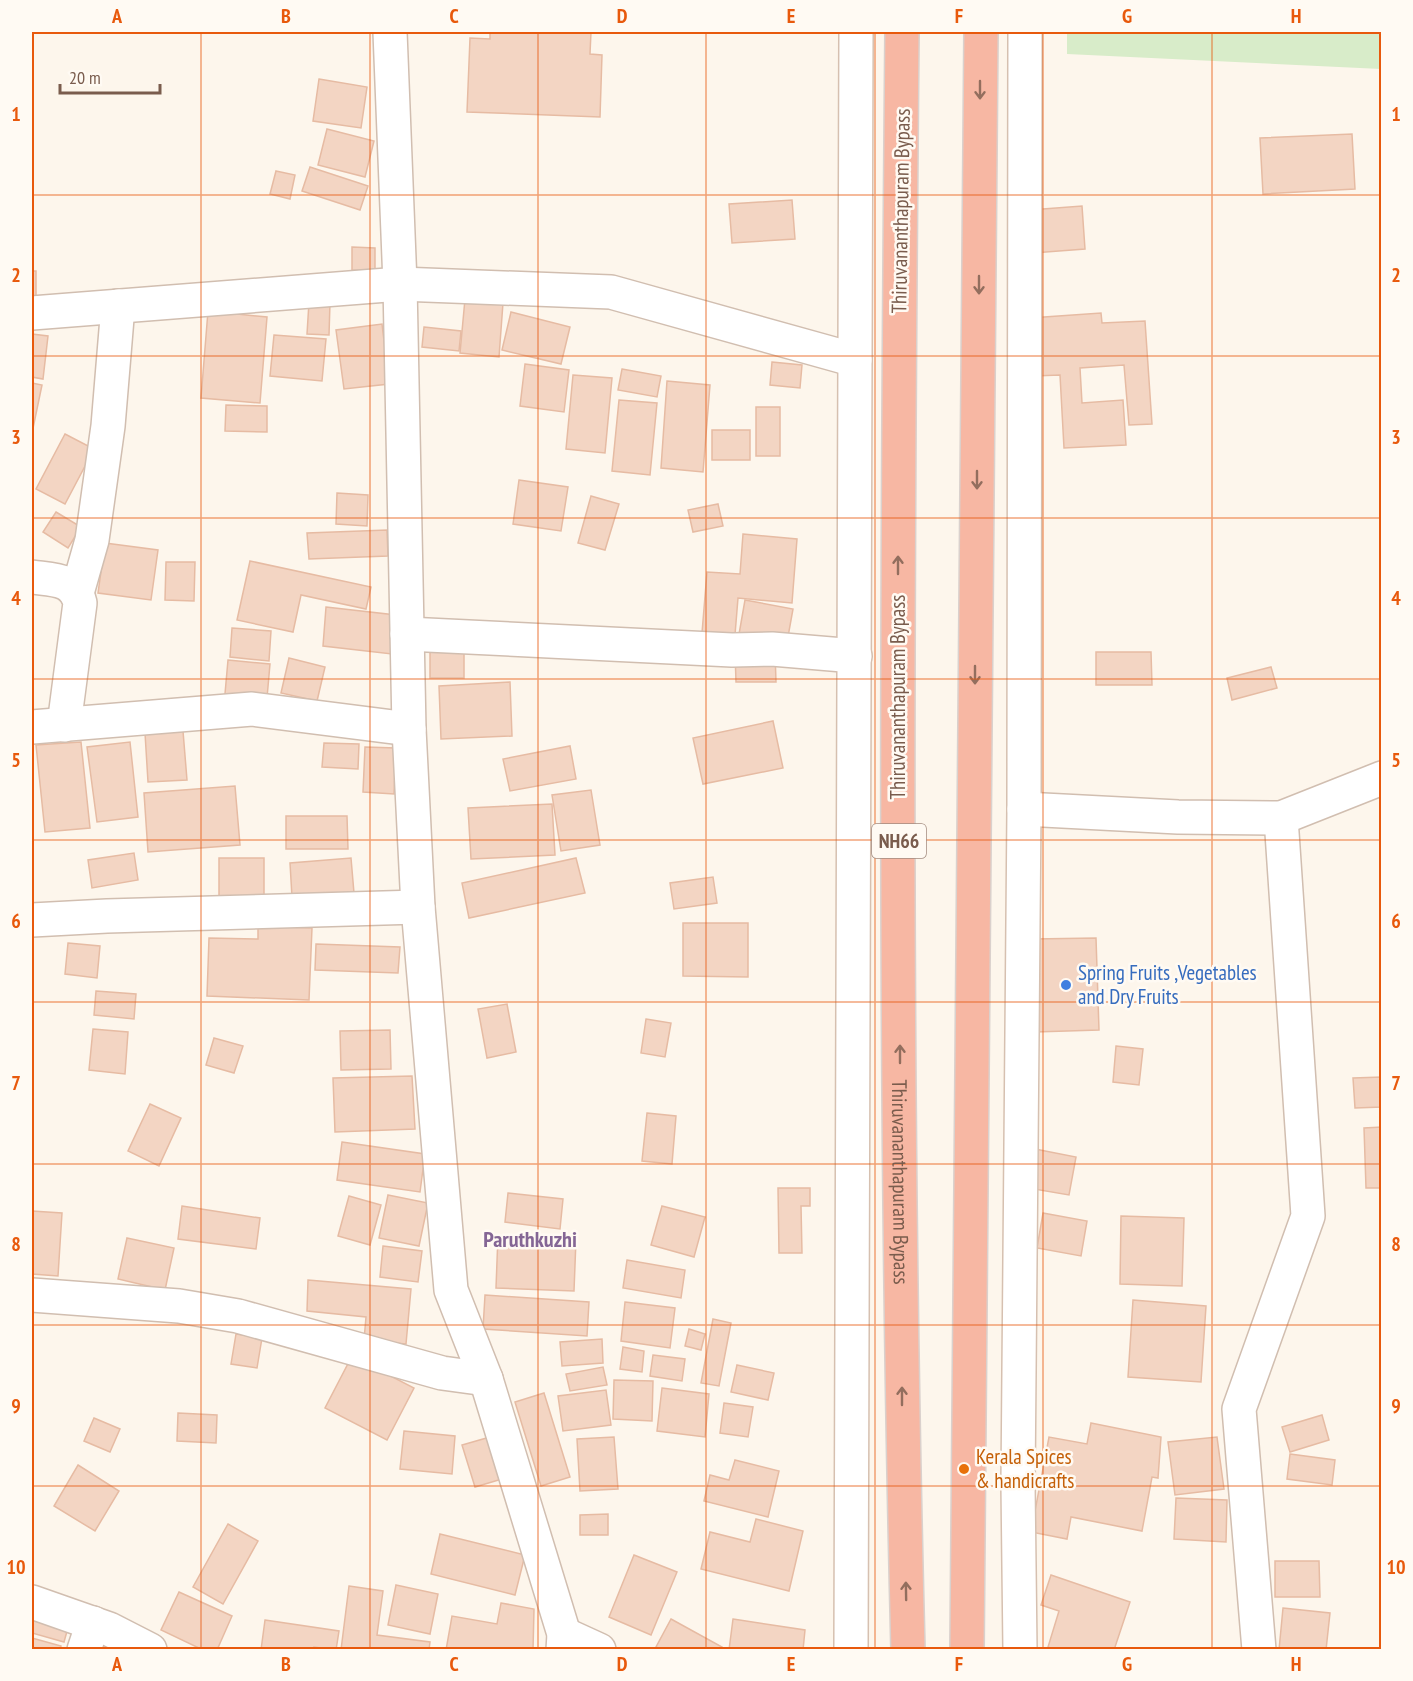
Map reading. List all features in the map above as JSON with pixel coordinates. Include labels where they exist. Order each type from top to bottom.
[{"type":"highway","name":"Thiruvananthapuram Bypass","points":[[902,32],[898,529],[902,1409],[908,1650]]},
{"type":"highway","points":[[967,1650],[981,32]]},
{"type":"street","points":[[390,32],[400,284],[409,729],[418,908],[451,1290],[486,1379],[563,1642],[599,1650]]},
{"type":"street","name":"Thiruvananthapuram Bypass","points":[[851,1650],[856,32]]},
{"type":"street","points":[[1020,1650],[1018,1484],[1024,809],[1025,32]]},
{"type":"street","points":[[32,313],[400,284],[611,292],[855,360]]},
{"type":"street","points":[[77,593],[93,529],[108,426],[118,306]]},
{"type":"street","points":[[32,577],[60,581],[70,585],[77,593],[80,603],[64,725]]},
{"type":"street","points":[[407,634],[732,650],[772,649],[855,656]]},
{"type":"street","points":[[32,727],[252,709],[409,729]]},
{"type":"street","points":[[1024,809],[1178,817],[1281,818],[1382,778]]},
{"type":"street","points":[[1259,1650],[1239,1409],[1308,1216],[1281,818]]},
{"type":"street","points":[[32,920],[418,908]]},
{"type":"street","points":[[32,1295],[179,1306],[238,1316],[442,1373],[486,1379]]},
{"type":"street","points":[[32,1602],[88,1636],[109,1629],[150,1650]]},
{"type":"green space","points":[[1067,32],[1381,32],[1381,69],[1067,54]]},
{"type":"building","points":[[490,32],[591,32],[590,54],[602,55],[600,117],[467,112],[470,38],[490,39]]},
{"type":"building","points":[[319,79],[367,87],[361,128],[313,121]]},
{"type":"building","points":[[327,129],[374,141],[365,177],[318,165]]},
{"type":"building","points":[[1352,134],[1355,189],[1263,194],[1260,138]]},
{"type":"building","points":[[310,167],[368,186],[360,210],[302,191]]},
{"type":"building","points":[[276,171],[295,175],[290,199],[270,194]]},
{"type":"building","points":[[792,200],[795,239],[732,243],[729,204]]},
{"type":"building","points":[[1082,206],[1085,249],[1033,253],[1030,210]]},
{"type":"building","points":[[352,247],[375,248],[375,271],[352,270]]},
{"type":"building","points":[[32,271],[36,271],[36,304],[32,304]]},
{"type":"building","points":[[465,299],[503,303],[499,357],[460,353]]},
{"type":"building","points":[[309,302],[330,303],[329,335],[307,334]]},
{"type":"building","points":[[208,311],[267,317],[260,403],[201,398]]},
{"type":"building","points":[[511,312],[570,327],[561,364],[502,350]]},
{"type":"building","points":[[1101,313],[1102,323],[1145,321],[1152,424],[1129,425],[1124,365],[1080,368],[1082,403],[1123,400],[1126,445],[1064,448],[1060,375],[1034,376],[1030,318]]},
{"type":"building","points":[[382,324],[389,384],[344,389],[336,330]]},
{"type":"building","points":[[424,327],[461,331],[459,351],[422,347]]},
{"type":"building","points":[[32,334],[48,336],[43,379],[32,377]]},
{"type":"building","points":[[274,335],[326,339],[322,381],[270,376]]},
{"type":"building","points":[[772,362],[802,365],[800,388],[770,385]]},
{"type":"building","points":[[525,364],[569,370],[564,412],[520,406]]},
{"type":"building","points":[[622,369],[661,376],[657,397],[618,390]]},
{"type":"building","points":[[573,375],[612,378],[605,453],[566,449]]},
{"type":"building","points":[[667,381],[710,385],[703,472],[661,468]]},
{"type":"building","points":[[32,383],[42,385],[32,433]]},
{"type":"building","points":[[619,400],[657,403],[650,475],[612,471]]},
{"type":"building","points":[[226,405],[267,406],[267,432],[225,431]]},
{"type":"building","points":[[756,407],[780,407],[780,456],[756,456]]},
{"type":"building","points":[[712,430],[750,430],[750,460],[712,460]]},
{"type":"building","points":[[65,434],[94,449],[65,504],[36,489]]},
{"type":"building","points":[[519,480],[568,487],[561,531],[513,524]]},
{"type":"building","points":[[337,493],[368,495],[367,526],[336,524]]},
{"type":"building","points":[[591,496],[619,504],[605,550],[578,543]]},
{"type":"building","points":[[718,504],[723,526],[693,532],[688,510]]},
{"type":"building","points":[[56,512],[81,527],[68,548],[43,532]]},
{"type":"building","points":[[387,530],[388,556],[309,559],[307,533]]},
{"type":"building","points":[[743,534],[797,539],[792,603],[738,598],[734,647],[701,645],[707,572],[740,574]]},
{"type":"building","points":[[105,543],[158,550],[151,600],[98,593]]},
{"type":"building","points":[[250,561],[371,587],[366,609],[301,595],[293,632],[237,620]]},
{"type":"building","points":[[166,562],[195,562],[194,601],[165,600]]},
{"type":"building","points":[[745,600],[793,609],[786,648],[738,640]]},
{"type":"building","points":[[326,607],[396,615],[392,654],[323,646]]},
{"type":"building","points":[[232,628],[271,631],[269,661],[230,657]]},
{"type":"building","points":[[430,640],[464,640],[464,678],[430,678]]},
{"type":"building","points":[[775,651],[776,682],[736,682],[735,652]]},
{"type":"building","points":[[1096,652],[1151,652],[1152,685],[1096,685]]},
{"type":"building","points":[[289,658],[325,667],[317,701],[281,693]]},
{"type":"building","points":[[228,660],[270,664],[266,709],[224,705]]},
{"type":"building","points":[[1271,667],[1277,688],[1232,700],[1227,678]]},
{"type":"building","points":[[510,682],[512,736],[441,739],[439,686]]},
{"type":"building","points":[[773,721],[783,768],[703,784],[693,738]]},
{"type":"building","points":[[183,731],[187,780],[148,782],[145,733]]},
{"type":"building","points":[[81,742],[90,828],[45,832],[36,745]]},
{"type":"building","points":[[130,742],[138,817],[97,822],[87,747]]},
{"type":"building","points":[[324,743],[359,744],[358,769],[322,767]]},
{"type":"building","points":[[570,746],[576,779],[510,791],[503,759]]},
{"type":"building","points":[[365,747],[396,748],[394,794],[363,792]]},
{"type":"building","points":[[235,786],[240,845],[148,852],[144,793]]},
{"type":"building","points":[[591,790],[600,845],[561,851],[552,795]]},
{"type":"building","points":[[552,804],[555,855],[471,859],[468,808]]},
{"type":"building","points":[[286,816],[347,816],[348,849],[286,849]]},
{"type":"building","points":[[134,853],[138,880],[92,888],[88,860]]},
{"type":"building","points":[[219,858],[264,858],[264,904],[219,903]]},
{"type":"building","points":[[351,858],[354,893],[292,897],[290,863]]},
{"type":"building","points":[[576,858],[585,893],[469,918],[462,883]]},
{"type":"building","points":[[713,877],[717,903],[674,909],[670,883]]},
{"type":"building","points":[[683,923],[748,923],[748,977],[683,976]]},
{"type":"building","points":[[258,926],[312,928],[309,1000],[207,996],[209,938],[258,939]]},
{"type":"building","name":"Spring Fruits ,Vegetables and Dry Fruits","points":[[1096,938],[1099,1030],[1035,1032],[1033,939]]},
{"type":"building","points":[[68,943],[100,946],[97,978],[65,974]]},
{"type":"building","points":[[316,944],[400,947],[398,973],[315,970]]},
{"type":"building","points":[[96,991],[136,994],[134,1019],[94,1015]]},
{"type":"building","points":[[507,1004],[516,1052],[487,1058],[478,1009]]},
{"type":"building","points":[[646,1019],[671,1023],[665,1057],[641,1053]]},
{"type":"building","points":[[93,1029],[128,1032],[125,1074],[89,1070]]},
{"type":"building","points":[[390,1030],[391,1069],[341,1070],[340,1031]]},
{"type":"building","points":[[214,1038],[243,1046],[234,1073],[206,1065]]},
{"type":"building","points":[[1116,1046],[1143,1049],[1139,1085],[1113,1082]]},
{"type":"building","points":[[412,1076],[415,1129],[335,1132],[333,1078]]},
{"type":"building","points":[[1382,1077],[1382,1107],[1355,1108],[1353,1078]]},
{"type":"building","points":[[150,1104],[181,1118],[159,1166],[128,1151]]},
{"type":"building","points":[[647,1113],[676,1116],[672,1164],[642,1161]]},
{"type":"building","points":[[1382,1127],[1382,1188],[1366,1188],[1364,1128]]},
{"type":"building","points":[[342,1142],[425,1154],[420,1192],[337,1180]]},
{"type":"building","points":[[1030,1148],[1076,1157],[1069,1195],[1022,1187]]},
{"type":"building","points":[[778,1188],[810,1188],[810,1206],[801,1206],[802,1253],[779,1253]]},
{"type":"building","points":[[508,1193],[563,1199],[560,1229],[505,1222]]},
{"type":"building","points":[[388,1195],[428,1203],[419,1246],[379,1238]]},
{"type":"building","points":[[349,1196],[381,1205],[370,1245],[338,1236]]},
{"type":"building","points":[[182,1206],[260,1218],[256,1249],[178,1239]]},
{"type":"building","points":[[662,1206],[705,1217],[694,1257],[651,1245]]},
{"type":"building","points":[[32,1211],[62,1213],[58,1276],[32,1274]]},
{"type":"building","points":[[1043,1213],[1087,1221],[1081,1256],[1037,1248]]},
{"type":"building","points":[[1121,1216],[1184,1218],[1182,1286],[1120,1284]]},
{"type":"building","points":[[498,1235],[576,1239],[574,1291],[496,1288]]},
{"type":"building","points":[[127,1238],[174,1248],[165,1290],[118,1279]]},
{"type":"building","points":[[383,1246],[422,1251],[418,1282],[380,1277]]},
{"type":"building","points":[[627,1260],[685,1270],[681,1298],[623,1288]]},
{"type":"building","points":[[308,1280],[411,1289],[406,1344],[364,1340],[366,1317],[307,1311]]},
{"type":"building","points":[[485,1295],[589,1302],[587,1336],[483,1329]]},
{"type":"building","points":[[1133,1300],[1206,1306],[1201,1382],[1128,1377]]},
{"type":"building","points":[[625,1302],[675,1308],[670,1348],[621,1341]]},
{"type":"building","points":[[713,1319],[731,1323],[719,1386],[701,1383]]},
{"type":"building","points":[[689,1329],[705,1334],[701,1350],[685,1346]]},
{"type":"building","points":[[236,1334],[262,1338],[257,1368],[231,1364]]},
{"type":"building","points":[[602,1339],[603,1363],[562,1366],[560,1342]]},
{"type":"building","points":[[623,1347],[644,1351],[642,1372],[620,1369]]},
{"type":"building","points":[[653,1355],[685,1359],[682,1381],[650,1376]]},
{"type":"building","points":[[352,1356],[414,1388],[387,1440],[325,1408]]},
{"type":"building","points":[[737,1365],[774,1373],[768,1400],[731,1392]]},
{"type":"building","points":[[603,1367],[607,1385],[570,1391],[566,1374]]},
{"type":"building","points":[[614,1380],[653,1381],[652,1421],[613,1419]]},
{"type":"building","points":[[662,1388],[709,1394],[705,1437],[657,1431]]},
{"type":"building","points":[[606,1390],[611,1425],[563,1431],[558,1396]]},
{"type":"building","points":[[544,1393],[570,1477],[541,1486],[515,1402]]},
{"type":"building","points":[[724,1403],[753,1407],[748,1437],[720,1433]]},
{"type":"building","points":[[178,1413],[217,1415],[216,1443],[177,1441]]},
{"type":"building","points":[[1322,1415],[1329,1440],[1290,1452],[1282,1427]]},
{"type":"building","points":[[94,1418],[120,1429],[110,1452],[84,1441]]},
{"type":"building","points":[[1091,1423],[1161,1437],[1158,1478],[1152,1477],[1142,1531],[1071,1517],[1067,1539],[1031,1532],[1049,1437],[1087,1444]]},
{"type":"building","points":[[404,1431],[455,1436],[452,1474],[400,1469]]},
{"type":"building","points":[[490,1437],[502,1479],[475,1487],[462,1445]]},
{"type":"building","points":[[614,1437],[618,1489],[580,1491],[577,1439]]},
{"type":"building","points":[[1217,1437],[1224,1489],[1175,1495],[1168,1442]]},
{"type":"building","points":[[1290,1454],[1335,1460],[1332,1485],[1287,1479]]},
{"type":"building","points":[[735,1460],[779,1471],[768,1517],[704,1501],[710,1475],[729,1480]]},
{"type":"building","points":[[78,1465],[119,1491],[95,1531],[54,1506]]},
{"type":"building","points":[[1176,1498],[1227,1500],[1226,1542],[1174,1539]]},
{"type":"building","points":[[608,1514],[608,1535],[580,1535],[580,1515]]},
{"type":"building","points":[[756,1519],[803,1531],[789,1591],[701,1569],[710,1532],[750,1542]]},
{"type":"building","points":[[228,1524],[258,1541],[223,1604],[193,1587]]},
{"type":"building","points":[[440,1534],[525,1555],[515,1595],[431,1574]]},
{"type":"building","points":[[634,1555],[677,1572],[651,1635],[609,1617]]},
{"type":"building","points":[[1275,1561],[1319,1561],[1320,1597],[1275,1597]]},
{"type":"building","points":[[1051,1575],[1130,1602],[1114,1650],[1055,1650],[1048,1647],[1059,1611],[1041,1605]]},
{"type":"building","points":[[396,1585],[438,1594],[430,1634],[388,1625]]},
{"type":"building","points":[[349,1586],[383,1591],[377,1635],[430,1642],[429,1650],[341,1650]]},
{"type":"building","points":[[179,1592],[232,1616],[217,1650],[203,1650],[161,1630]]},
{"type":"building","points":[[501,1603],[534,1609],[533,1650],[446,1650],[452,1616],[497,1624]]},
{"type":"building","points":[[1283,1608],[1330,1613],[1326,1650],[1279,1650]]},
{"type":"building","points":[[32,1614],[69,1624],[64,1642],[32,1633]]},
{"type":"building","points":[[671,1619],[722,1647],[720,1650],[661,1650],[656,1647]]},
{"type":"building","points":[[733,1619],[805,1630],[803,1650],[729,1650]]},
{"type":"building","points":[[265,1620],[339,1631],[336,1650],[314,1647],[314,1650],[261,1650]]},
{"type":"building","points":[[32,1638],[61,1646],[60,1650],[32,1650]]},
{"type":"place","name":"Spring Fruits ,Vegetables and Dry Fruits","points":[[1066,985]]},
{"type":"place","name":"Kerala Spices & handicrafts","points":[[964,1469]]},
{"type":"district","name":"Paruthkuzhi","points":[[530,1239]]}]
